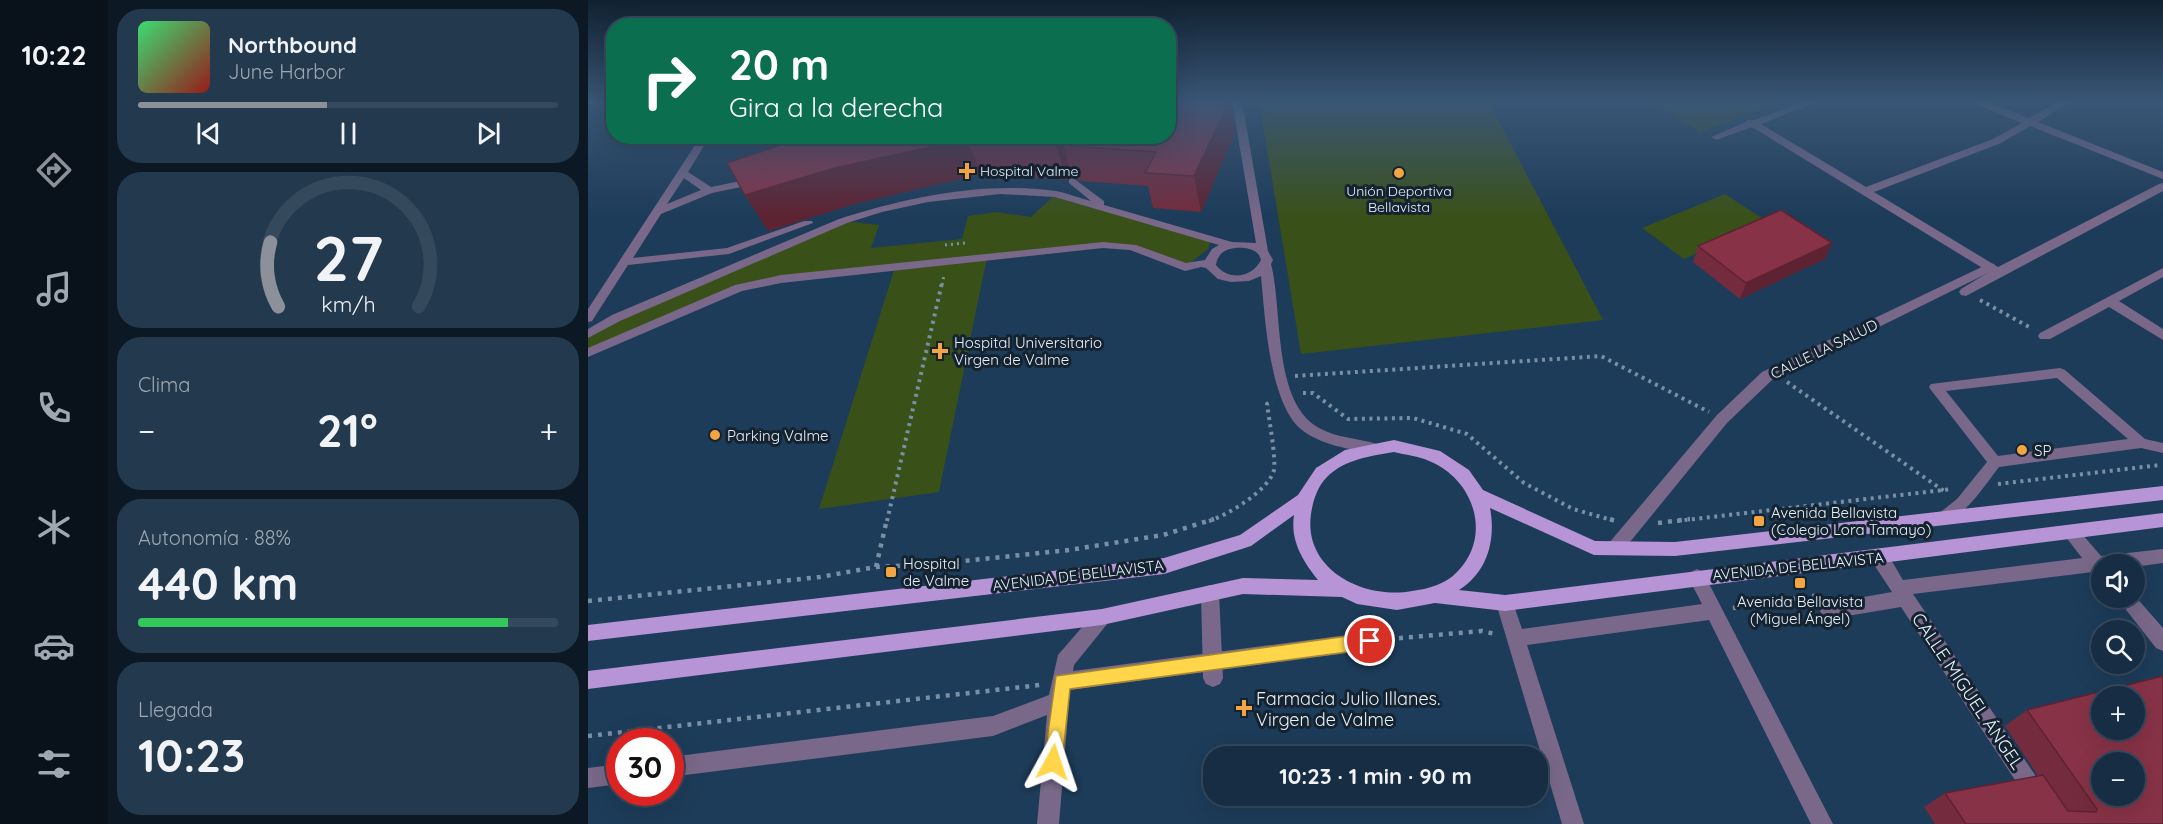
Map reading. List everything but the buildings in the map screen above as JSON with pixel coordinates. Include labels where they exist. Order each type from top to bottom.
[{"type":"main road","points":[[1406,447],[1432,454],[1461,471],[1480,496],[1486,521],[1485,540],[1479,555],[1468,571],[1457,581],[1432,596],[1408,601],[1390,602],[1365,598],[1342,589],[1320,571],[1306,552],[1300,529],[1302,500],[1319,476],[1333,464],[1354,453],[1372,448],[1406,447]]},
{"type":"main road","name":"AVENIDA DE BELLAVISTA","points":[[1480,496],[1594,548],[1675,549],[2163,493]]},
{"type":"main road","name":"AVENIDA DE BELLAVISTA","points":[[588,633],[1164,566],[1245,541],[1302,500]]},
{"type":"main road","name":"AVENIDA DE BELLAVISTA","points":[[1432,596],[1505,603],[2163,520]]},
{"type":"main road","points":[[588,680],[1102,617],[1243,586],[1342,589]]},
{"type":"street","points":[[1779,139],[1994,270]]},
{"type":"street","points":[[1865,191],[2000,139]]},
{"type":"street","points":[[2074,139],[2163,176]]},
{"type":"street","name":"CALLE LA SALUD","points":[[1615,548],[1722,419],[1767,376],[1994,270],[2163,186]]},
{"type":"street","name":"CALLE LA SALUD","points":[[1970,296],[1994,270]]},
{"type":"street","points":[[2045,336],[2163,272]]},
{"type":"street","points":[[2109,301],[2163,335]]},
{"type":"street","points":[[2070,532],[2091,557]]},
{"type":"street","points":[[2145,559],[2163,556]]},
{"type":"street","name":"CALLE MIGUEL ÁNGEL","points":[[1878,557],[2057,824]]},
{"type":"street","points":[[1825,603],[2091,568]]},
{"type":"street","points":[[1697,577],[1821,824]]},
{"type":"street","points":[[1210,593],[1213,670]]},
{"type":"street","points":[[1505,603],[1573,824]]},
{"type":"street","points":[[2134,608],[2163,642]]},
{"type":"street","points":[[1516,638],[1714,611]]},
{"type":"street","points":[[1048,824],[1060,691],[1065,661],[1102,617]]},
{"type":"street","points":[[684,765],[993,726],[1060,691],[1213,670],[1370,641]]},
{"type":"street","points":[[588,778],[606,776]]},
{"type":"lane","points":[[1243,139],[1263,251],[1266,255],[1271,321],[1282,376],[1289,397],[1300,420],[1321,434],[1372,448]]},
{"type":"lane","points":[[588,318],[702,144]]},
{"type":"lane","points":[[682,173],[709,190]]},
{"type":"lane","points":[[657,212],[709,190],[768,178]]},
{"type":"lane","points":[[1073,181],[1103,207]]},
{"type":"lane","points":[[588,334],[616,318],[843,221],[880,209],[928,199],[1000,191],[1056,194],[1231,245],[1249,244],[1263,251]]},
{"type":"lane","points":[[624,262],[729,251],[808,223]]},
{"type":"lane","points":[[588,352],[739,288],[781,279],[1103,245],[1132,247],[1185,267],[1202,262],[1210,265],[1218,275],[1236,279],[1254,275],[1266,265]]},
{"type":"lane","points":[[1210,265],[1213,255],[1231,245]]},
{"type":"lane","points":[[1995,462],[1936,387],[2061,373],[2140,443]]},
{"type":"lane","points":[[1943,518],[1962,503],[1995,462],[2140,443],[2163,448]]},
{"type":"path","points":[[876,567],[953,240]]},
{"type":"path","points":[[1970,296],[1983,300],[2045,336]]},
{"type":"path","points":[[1282,376],[1601,356],[1722,419]]},
{"type":"path","points":[[1795,376],[1785,381],[1962,503]]},
{"type":"path","points":[[1298,394],[1313,393],[1348,420],[1413,418],[1467,434],[1524,483],[1573,509],[1632,526],[2163,465]]},
{"type":"path","points":[[588,601],[820,577],[876,567],[935,564],[1069,550],[1163,535],[1225,516],[1267,484],[1274,469],[1267,404],[1276,401]]},
{"type":"path","points":[[1714,611],[1825,603]]},
{"type":"path","points":[[1370,641],[1482,631],[1516,638]]},
{"type":"path","points":[[588,736],[1060,691]]},
{"type":"green space","name":"Unión Deportiva Bellavista","points":[[1265,139],[1508,139],[1603,320],[1301,354]]},
{"type":"green space","points":[[1056,194],[1212,239],[1208,249],[1185,267],[1132,247],[1103,245],[987,257],[939,492],[819,509],[895,267],[739,288],[588,350],[588,334],[843,221],[879,225],[871,248],[962,239],[968,216],[996,212],[1031,217]]},
{"type":"green space","points":[[1725,194],[1768,222],[1684,259],[1642,228]]},
{"type":"place","name":"Hospital Valme","points":[[967,171]]},
{"type":"place","name":"Unión Deportiva Bellavista","points":[[1399,173]]},
{"type":"place","name":"Hospital Universitario Virgen de Valme","points":[[940,351]]},
{"type":"place","name":"Parking Valme","points":[[715,435]]},
{"type":"place","name":"SP","points":[[2022,450]]},
{"type":"place","name":"Avenida Bellavista (Colegio Lora Tamayo)","points":[[1759,521]]},
{"type":"place","name":"Hospital de Valme","points":[[891,572]]},
{"type":"place","name":"Avenida Bellavista (Miguel Ángel)","points":[[1800,583]]},
{"type":"place","name":"Farmacia Julio Illanes. Virgen de Valme","points":[[1244,708]]},
{"type":"route","points":[[1053,762],[1058,701],[1062,682],[1370,641]]}]
